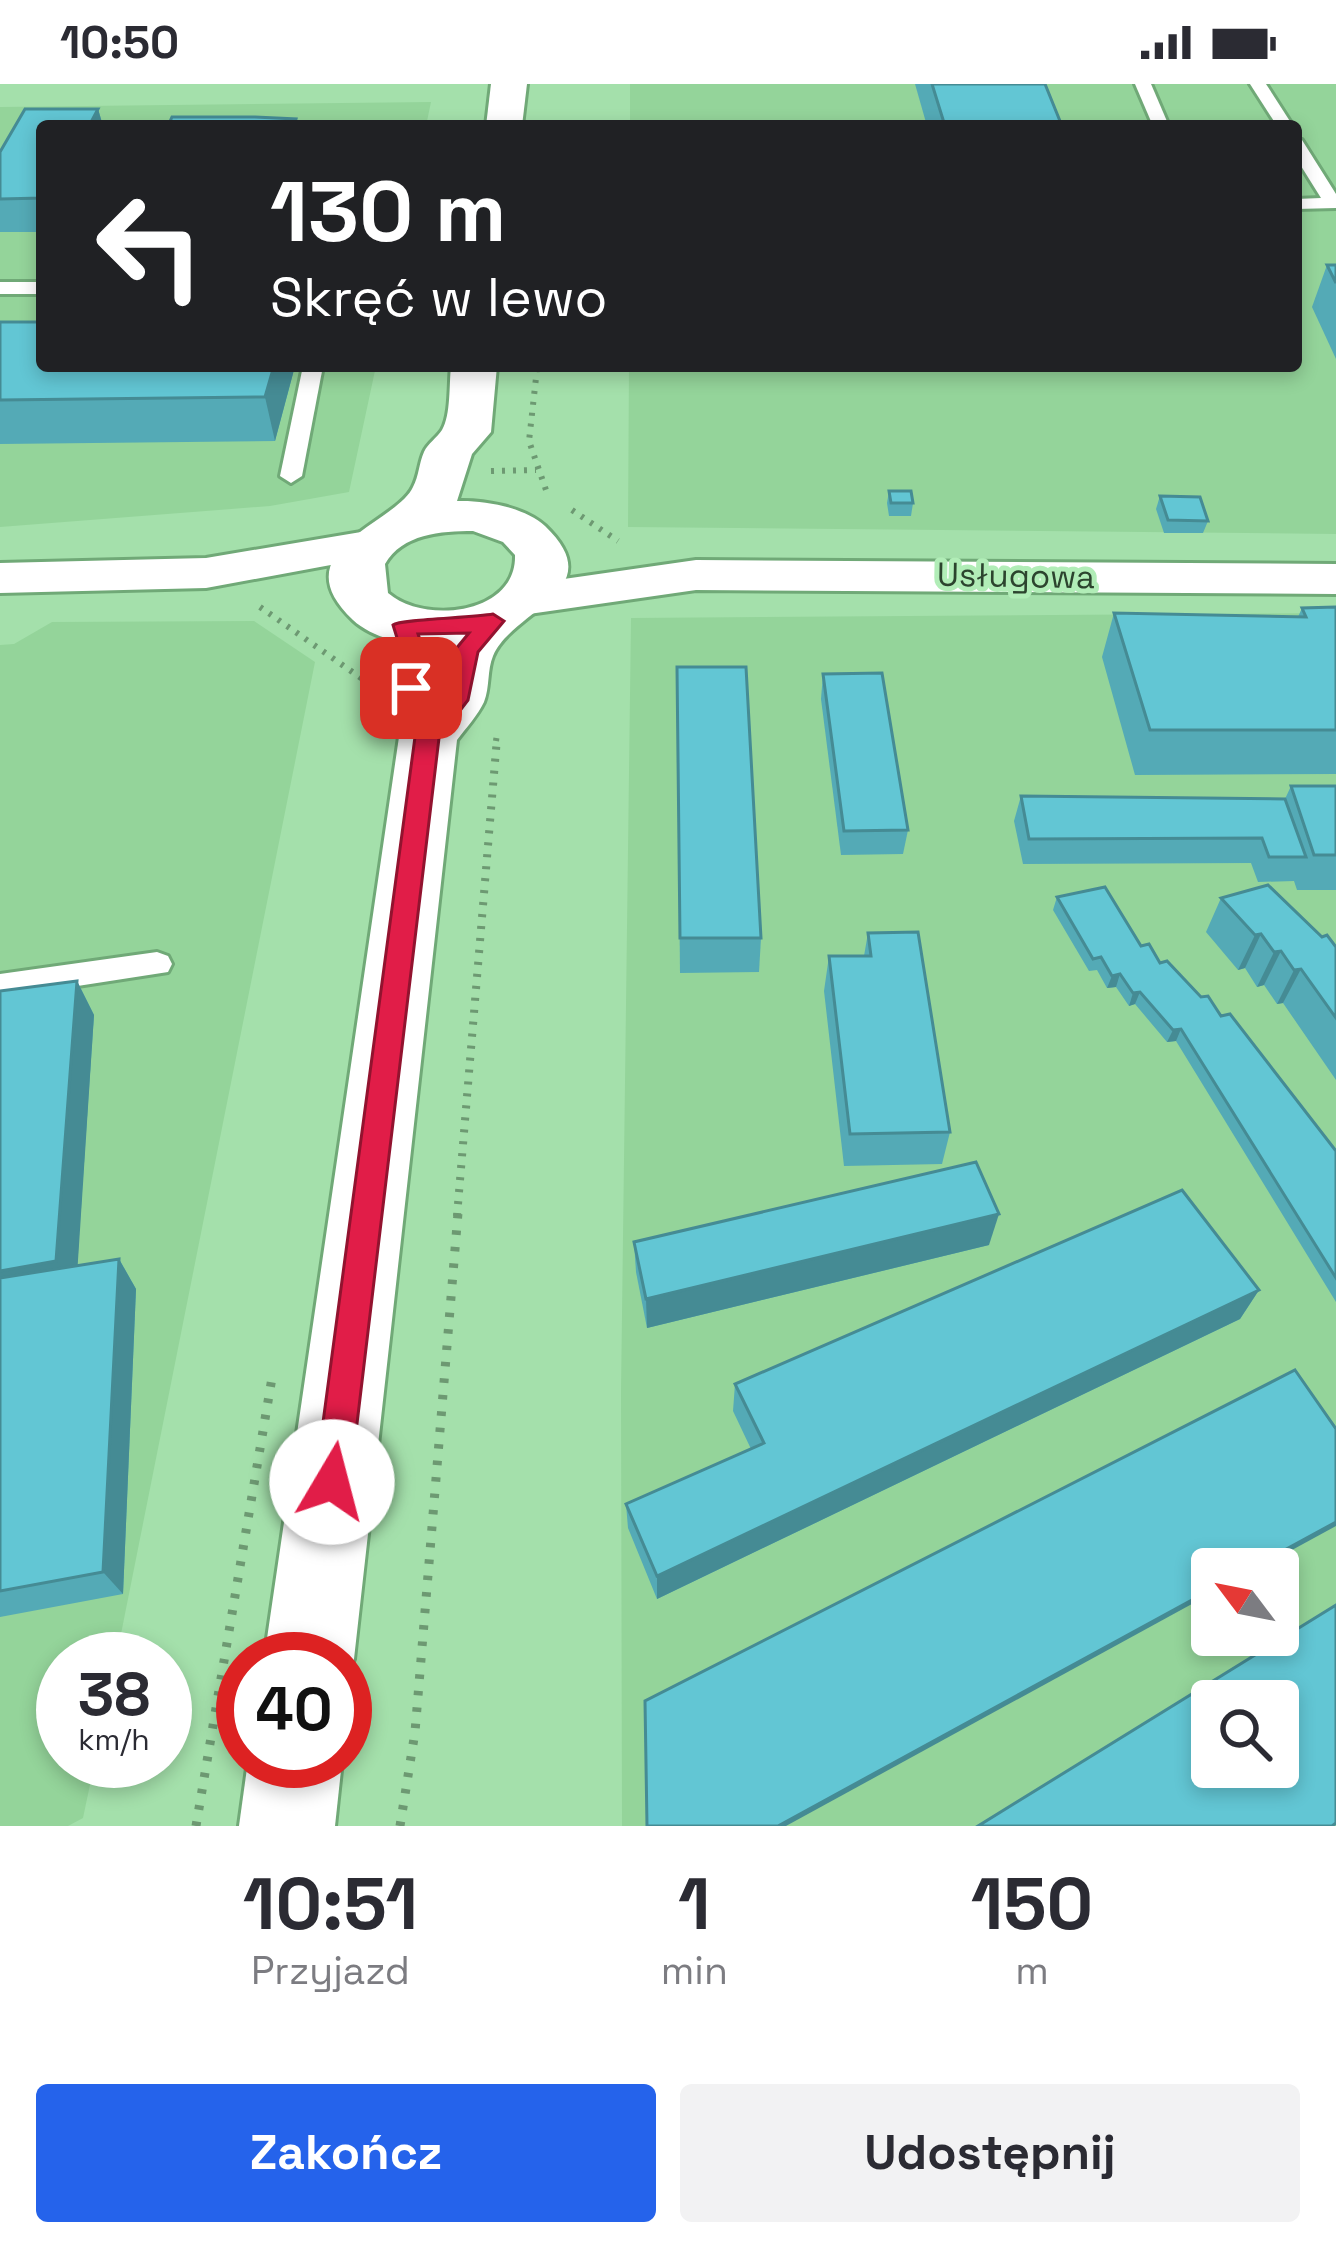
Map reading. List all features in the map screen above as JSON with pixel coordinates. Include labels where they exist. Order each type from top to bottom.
[{"type":"street","points":[[505,120],[509,84]]},
{"type":"street","points":[[432,733],[410,704],[413,654],[357,578],[361,560],[436,495],[449,450],[467,432],[473,372]]},
{"type":"street","points":[[313,1632],[432,733],[456,700],[466,650],[542,581],[544,562],[535,524],[482,494],[482,455],[467,432]]},
{"type":"street","points":[[206,574],[455,514],[535,524]]},
{"type":"street","name":"Usługowa","points":[[535,524],[616,560],[672,565],[696,575]]},
{"type":"street","points":[[0,578],[206,574],[263,584],[321,585],[448,630],[511,610]]},
{"type":"street","name":"Usługowa","points":[[511,610],[696,575],[1336,579]]},
{"type":"street","points":[[287,1826],[292,1788]]},
{"type":"lane","points":[[1143,84],[1158,120]]},
{"type":"lane","points":[[1258,84],[1281,120]]},
{"type":"lane","points":[[1302,153],[1335,203]]},
{"type":"lane","points":[[1302,204],[1335,203]]},
{"type":"lane","points":[[0,288],[36,288]]},
{"type":"lane","points":[[291,476],[313,372]]},
{"type":"lane","points":[[0,986],[158,964]]},
{"type":"path","points":[[536,372],[529,441],[539,483],[548,493]]},
{"type":"path","points":[[535,524],[618,539],[616,560]]},
{"type":"path","points":[[263,584],[259,606],[432,733],[415,1732],[400,1826]]},
{"type":"path","points":[[196,1826],[277,1347]]},
{"type":"shaded area","points":[[630,84],[1336,84],[1336,534],[628,527],[629,372],[1302,372],[1302,120],[630,120]]},
{"type":"shaded area","points":[[431,102],[427,120],[36,120],[36,372],[375,372],[349,492],[270,506],[0,527],[0,107]]},
{"type":"shaded area","points":[[1336,613],[1336,1826],[622,1826],[621,1392],[631,618]]},
{"type":"shaded area","points":[[254,621],[315,662],[121,1632],[36,1632],[36,1788],[89,1788],[83,1818],[68,1826],[0,1826],[0,645],[14,644],[52,622]]},
{"type":"building","points":[[932,84],[1045,84],[1060,120],[943,120]]},
{"type":"building","points":[[25,109],[98,109],[92,120],[36,120],[36,198],[0,199],[0,152]]},
{"type":"building","points":[[172,117],[296,119],[296,120]]},
{"type":"building","points":[[0,322],[36,322],[36,372],[272,372],[265,397],[0,400]]},
{"type":"building","points":[[889,491],[911,491],[913,503],[891,503]]},
{"type":"building","points":[[1160,496],[1200,497],[1208,521],[1168,520]]},
{"type":"building","points":[[1336,607],[1336,730],[1150,730],[1114,613],[1306,617],[1302,608]]},
{"type":"building","points":[[677,667],[746,667],[761,938],[680,938]]},
{"type":"building","points":[[882,673],[908,830],[844,831],[823,674]]},
{"type":"building","points":[[1291,786],[1336,786],[1336,855],[1314,855]]},
{"type":"building","points":[[1021,796],[1285,799],[1306,857],[1269,857],[1262,838],[1029,839]]},
{"type":"building","points":[[1268,885],[1336,947],[1336,1018],[1301,969],[1294,970],[1281,951],[1274,952],[1221,898]]},
{"type":"building","points":[[1105,887],[1141,946],[1149,944],[1160,963],[1167,961],[1201,997],[1208,996],[1221,1016],[1230,1014],[1336,1151],[1336,1278],[1181,1029],[1173,1030],[1140,992],[1133,993],[1120,974],[1112,976],[1101,957],[1093,959],[1057,897]]},
{"type":"building","points":[[918,932],[950,1132],[850,1134],[829,956],[871,956],[868,933]]},
{"type":"building","points":[[77,981],[56,1261],[0,1271],[0,991]]},
{"type":"building","points":[[976,1162],[999,1214],[646,1299],[634,1242]]},
{"type":"building","points":[[1182,1190],[1259,1290],[657,1576],[626,1504],[764,1443],[735,1384]]},
{"type":"building","points":[[119,1259],[103,1572],[0,1591],[0,1278]]},
{"type":"building","points":[[1295,1370],[1336,1429],[1336,1522],[1288,1548],[1191,1548],[1191,1600],[778,1826],[647,1826],[645,1701]]},
{"type":"building","points":[[1336,1605],[1336,1823],[978,1826],[1191,1695],[1191,1788],[1299,1788],[1299,1680],[1215,1680],[1253,1656],[1299,1656],[1299,1628]]},
{"type":"route","points":[[332,1482],[428,737],[456,700],[466,650],[493,621],[448,630],[404,625],[413,654],[411,688]]}]
